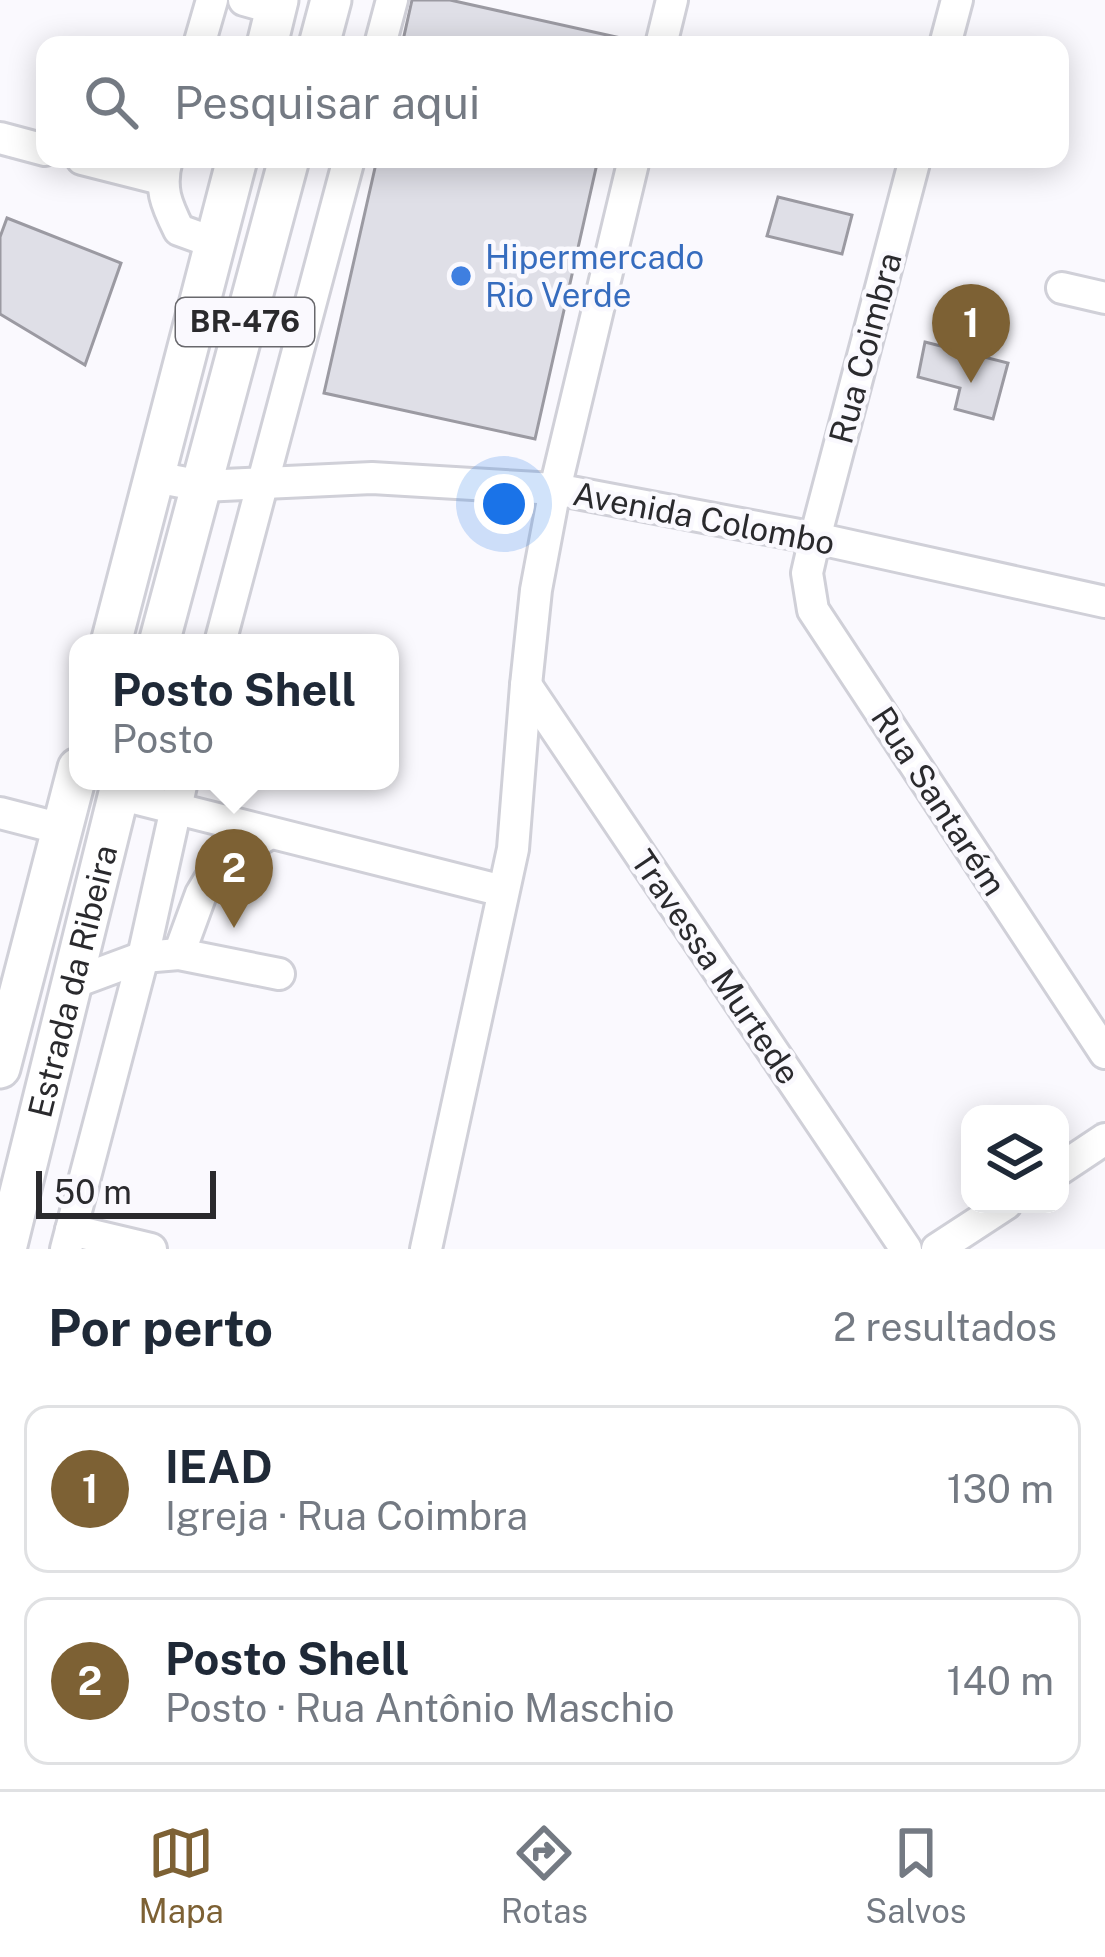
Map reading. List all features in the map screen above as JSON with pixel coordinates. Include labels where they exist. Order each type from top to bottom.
[{"type":"main road","points":[[321,36],[331,0]]},
{"type":"main road","name":"BR-476","points":[[113,634],[235,168]]},
{"type":"main road","name":"BR-476","points":[[162,634],[287,168]]},
{"type":"main road","name":"Estrada da Ribeira","points":[[0,1068],[72,790]]},
{"type":"main road","name":"Estrada da Ribeira","points":[[6,1249],[120,790]]},
{"type":"street","points":[[202,36],[212,0]]},
{"type":"street","points":[[382,36],[392,0]]},
{"type":"street","points":[[663,36],[672,0]]},
{"type":"street","points":[[947,36],[957,0]]},
{"type":"street","points":[[0,138],[36,148]]},
{"type":"street","points":[[222,634],[347,168]]},
{"type":"street","points":[[426,1249],[513,849],[536,590],[554,489],[632,168]]},
{"type":"street","name":"Rua Coimbra","points":[[815,538],[913,168]]},
{"type":"street","points":[[164,169],[170,212],[179,230],[215,243]]},
{"type":"street","points":[[1062,288],[1105,298]]},
{"type":"street","name":"Avenida Colombo","points":[[155,477],[202,486],[372,478],[554,489],[815,538],[1105,602]]},
{"type":"street","name":"Rua Santarém","points":[[815,538],[807,573],[813,610],[1105,1053]]},
{"type":"street","name":"Travessa Murtede","points":[[526,686],[906,1249]]},
{"type":"street","points":[[137,790],[178,795],[270,833],[503,891]]},
{"type":"street","points":[[151,1249],[68,1240],[143,957],[178,795]]},
{"type":"street","points":[[0,813],[62,829]]},
{"type":"street","points":[[179,954],[201,894],[219,864],[270,833]]},
{"type":"street","points":[[163,861],[201,894]]},
{"type":"street","points":[[73,983],[143,957],[179,954],[279,974]]},
{"type":"street","points":[[1069,1162],[1105,1139]]},
{"type":"street","points":[[937,1249],[992,1213]]},
{"type":"building","points":[[412,0],[450,0],[612,36],[404,36]]},
{"type":"building","name":"Hipermercado Rio Verde","points":[[375,168],[596,168],[535,439],[324,393]]},
{"type":"building","points":[[778,197],[852,215],[842,254],[767,236]]},
{"type":"building","points":[[7,218],[121,263],[85,365],[0,314],[0,237]]},
{"type":"building","points":[[925,342],[1008,363],[993,419],[955,409],[960,388],[918,377]]},
{"type":"place","name":"Hipermercado Rio Verde","points":[[461,276]]},
{"type":"place","name":"IEAD","points":[[971,383]]},
{"type":"place","name":"Posto Shell","points":[[234,928]]}]
